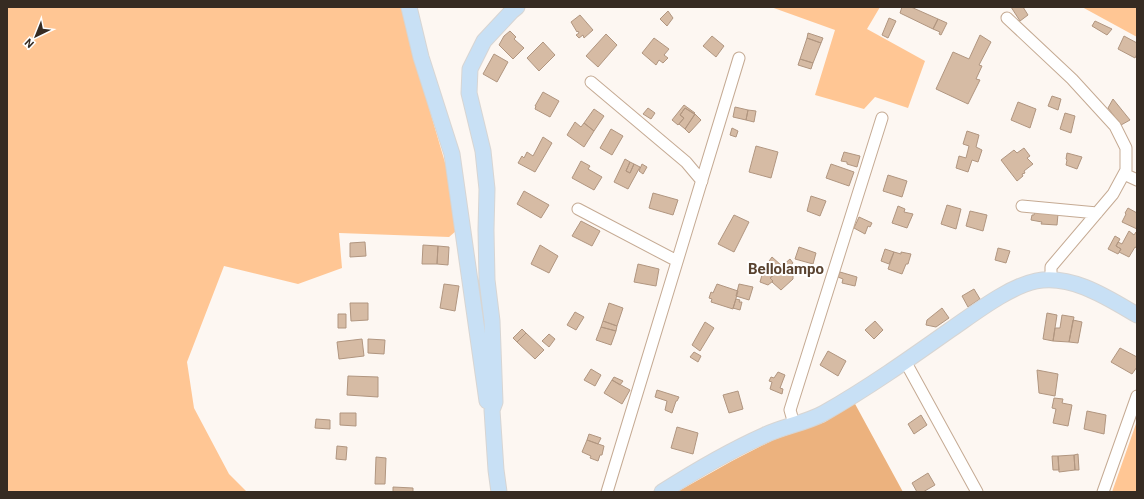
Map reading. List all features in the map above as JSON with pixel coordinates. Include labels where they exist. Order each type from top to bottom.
[{"type":"main road","points":[[409,7],[421,58],[452,154],[487,401],[492,410]]},
{"type":"main road","points":[[499,492],[492,410],[495,402],[492,321],[487,280],[487,189],[484,151],[469,93],[470,69],[484,41],[512,10],[517,7]]},
{"type":"main road","points":[[665,491],[724,455],[765,434],[823,414],[905,361],[985,306],[1020,286],[1037,281],[1066,281],[1091,290],[1137,315]]},
{"type":"street","points":[[1008,18],[1072,79],[1115,126],[1126,148],[1126,170],[1113,194],[1052,267],[1051,280]]},
{"type":"street","points":[[607,492],[739,58]]},
{"type":"street","points":[[591,82],[686,162],[702,181]]},
{"type":"street","points":[[794,424],[790,410],[882,118]]},
{"type":"street","points":[[1124,174],[1137,180]]},
{"type":"street","points":[[1022,206],[1097,213]]},
{"type":"street","points":[[578,209],[677,261]]},
{"type":"street","points":[[905,361],[976,492]]},
{"type":"street","points":[[1104,492],[1137,396]]},
{"type":"shaded area","points":[[7,7],[402,7],[413,53],[446,166],[456,231],[449,237],[339,233],[342,268],[298,284],[224,266],[187,362],[194,408],[229,474],[247,492],[7,492]]},
{"type":"shaded area","points":[[771,7],[880,7],[867,29],[925,61],[908,108],[875,97],[864,109],[815,95],[835,30]]},
{"type":"shaded area","points":[[1082,7],[1137,7],[1137,37]]},
{"type":"shaded area","points":[[854,402],[903,492],[677,492],[773,440],[825,422]]},
{"type":"shaded area","points":[[1137,421],[1137,492],[1112,492]]},
{"type":"building","points":[[902,7],[911,7],[938,19],[933,29],[900,13]]},
{"type":"building","points":[[1011,7],[1023,7],[1028,15],[1020,21]]},
{"type":"building","points":[[668,11],[673,18],[667,26],[660,19]]},
{"type":"building","points":[[580,15],[593,30],[584,38],[583,35],[579,38],[576,35],[579,33],[571,22]]},
{"type":"building","points":[[889,18],[896,21],[888,38],[882,35]]},
{"type":"building","points":[[938,19],[947,23],[941,35],[939,34],[940,32],[933,29]]},
{"type":"building","points":[[1095,21],[1112,29],[1107,35],[1092,26]]},
{"type":"building","points":[[510,31],[516,37],[514,39],[524,48],[513,59],[499,45],[504,36]]},
{"type":"building","points":[[808,33],[823,38],[821,43],[807,38]]},
{"type":"building","points":[[606,34],[617,45],[598,67],[586,56]]},
{"type":"building","points":[[980,35],[991,42],[979,65],[982,66],[976,79],[980,80],[968,104],[936,89],[953,52],[969,59]]},
{"type":"building","points":[[712,36],[724,46],[716,57],[703,46]]},
{"type":"building","points":[[1124,36],[1137,43],[1137,54],[1135,58],[1118,49]]},
{"type":"building","points":[[654,38],[669,49],[664,55],[668,58],[663,63],[659,60],[656,65],[642,53]]},
{"type":"building","points":[[807,38],[821,43],[813,63],[800,59]]},
{"type":"building","points":[[543,42],[555,55],[539,71],[527,58]]},
{"type":"building","points":[[494,54],[508,62],[497,82],[483,74]]},
{"type":"building","points":[[800,59],[813,63],[811,69],[798,65]]},
{"type":"building","points":[[543,92],[559,101],[550,117],[535,109],[535,106]]},
{"type":"building","points":[[1052,96],[1061,99],[1058,110],[1048,106]]},
{"type":"building","points":[[1113,99],[1130,120],[1121,125],[1108,108]]},
{"type":"building","points":[[1018,102],[1036,109],[1030,128],[1011,120]]},
{"type":"building","points":[[684,105],[695,113],[694,114],[685,108],[680,115],[684,118],[678,125],[672,120]]},
{"type":"building","points":[[735,107],[748,110],[746,120],[733,117]]},
{"type":"building","points":[[648,108],[655,113],[651,119],[643,114]]},
{"type":"building","points":[[685,108],[695,114],[685,129],[679,124],[684,118],[680,115]]},
{"type":"building","points":[[594,109],[604,116],[594,131],[584,123]]},
{"type":"building","points":[[748,110],[756,111],[754,122],[746,120]]},
{"type":"building","points":[[1065,113],[1075,116],[1071,133],[1060,129]]},
{"type":"building","points":[[695,114],[701,120],[689,133],[685,129]]},
{"type":"building","points":[[575,122],[581,127],[584,123],[594,131],[584,147],[567,135]]},
{"type":"building","points":[[732,128],[738,131],[736,137],[730,135]]},
{"type":"building","points":[[611,129],[623,136],[612,155],[600,148]]},
{"type":"building","points":[[967,131],[979,135],[976,147],[982,150],[978,162],[972,160],[968,172],[956,168],[959,156],[966,158],[969,146],[963,144]]},
{"type":"building","points":[[543,137],[552,143],[535,172],[518,163],[522,156],[524,158],[527,152],[533,156]]},
{"type":"building","points":[[756,146],[778,152],[771,178],[749,172]]},
{"type":"building","points":[[1024,148],[1030,156],[1027,158],[1033,164],[1024,171],[1025,173],[1022,174],[1023,176],[1017,181],[1001,160],[1014,150],[1017,153]]},
{"type":"building","points":[[844,152],[860,156],[857,167],[841,161]]},
{"type":"building","points":[[1067,153],[1082,157],[1077,169],[1066,165]]},
{"type":"building","points":[[625,159],[630,162],[626,171],[630,173],[634,164],[640,167],[628,189],[614,182]]},
{"type":"building","points":[[581,161],[590,166],[588,169],[602,177],[594,190],[572,178]]},
{"type":"building","points":[[630,162],[634,164],[630,173],[626,171]]},
{"type":"building","points":[[642,164],[647,167],[643,174],[639,171]]},
{"type":"building","points":[[831,164],[854,172],[849,186],[826,178]]},
{"type":"building","points":[[888,175],[907,181],[902,197],[883,191]]},
{"type":"building","points":[[524,191],[549,205],[541,218],[517,204]]},
{"type":"building","points":[[653,193],[678,200],[673,215],[649,208]]},
{"type":"building","points":[[811,196],[826,201],[820,216],[807,211]]},
{"type":"building","points":[[947,205],[961,209],[956,229],[941,224]]},
{"type":"building","points":[[898,206],[905,209],[904,212],[913,214],[907,228],[892,223]]},
{"type":"building","points":[[1128,208],[1137,213],[1137,229],[1122,222]]},
{"type":"building","points":[[970,211],[987,215],[983,231],[966,226]]},
{"type":"building","points":[[1035,211],[1058,214],[1057,225],[1041,224],[1042,222],[1031,220]]},
{"type":"building","points":[[734,215],[749,222],[734,252],[718,244]]},
{"type":"building","points":[[859,217],[872,223],[870,227],[868,226],[865,234],[854,228]]},
{"type":"building","points":[[581,221],[600,231],[592,246],[572,236]]},
{"type":"building","points":[[1129,231],[1134,235],[1137,232],[1137,248],[1135,247],[1129,257],[1119,252],[1121,249],[1116,246],[1118,242],[1122,244]]},
{"type":"building","points":[[1115,236],[1120,239],[1116,246],[1121,249],[1118,254],[1108,249]]},
{"type":"building","points":[[365,242],[366,256],[350,257],[350,243]]},
{"type":"building","points":[[423,245],[438,246],[437,264],[422,264]]},
{"type":"building","points":[[540,245],[558,256],[549,273],[531,264]]},
{"type":"building","points":[[438,246],[449,247],[448,265],[437,264]]},
{"type":"building","points":[[799,247],[816,253],[813,264],[795,259]]},
{"type":"building","points":[[998,248],[1010,251],[1006,263],[995,260]]},
{"type":"building","points":[[885,249],[894,252],[889,264],[881,261]]},
{"type":"building","points":[[894,252],[911,254],[908,264],[906,264],[902,274],[888,269]]},
{"type":"building","points":[[772,257],[782,266],[790,259],[793,263],[784,270],[782,268],[770,278],[773,281],[768,285],[760,282],[764,268]]},
{"type":"building","points":[[638,264],[659,269],[656,286],[634,282]]},
{"type":"building","points":[[782,268],[789,274],[793,274],[793,279],[781,290],[772,282],[773,281],[770,278]]},
{"type":"building","points":[[840,272],[857,277],[855,286],[842,283],[843,279],[838,277]]},
{"type":"building","points":[[444,284],[459,286],[455,311],[440,308]]},
{"type":"building","points":[[717,284],[738,291],[733,309],[711,302],[712,299],[709,298],[711,292],[713,293]]},
{"type":"building","points":[[739,284],[753,287],[749,300],[736,296]]},
{"type":"building","points":[[974,289],[980,299],[968,307],[962,296]]},
{"type":"building","points":[[736,299],[740,300],[739,302],[742,302],[740,310],[733,308]]},
{"type":"building","points":[[350,303],[368,303],[368,320],[351,321]]},
{"type":"building","points":[[609,303],[623,308],[617,326],[603,321]]},
{"type":"building","points":[[942,308],[949,318],[936,327],[926,325],[927,320]]},
{"type":"building","points":[[575,312],[584,317],[576,330],[567,325]]},
{"type":"building","points":[[1047,313],[1057,315],[1053,341],[1043,339]]},
{"type":"building","points":[[338,314],[346,314],[346,328],[338,328]]},
{"type":"building","points":[[1062,315],[1074,317],[1069,342],[1053,341],[1055,328],[1060,328]]},
{"type":"building","points":[[1073,320],[1082,322],[1078,343],[1069,342]]},
{"type":"building","points":[[603,321],[617,326],[616,331],[601,327]]},
{"type":"building","points":[[875,321],[883,330],[874,339],[865,330]]},
{"type":"building","points":[[705,322],[714,328],[700,351],[692,345]]},
{"type":"building","points":[[601,327],[616,331],[611,345],[596,340]]},
{"type":"building","points":[[522,329],[526,333],[517,342],[513,338]]},
{"type":"building","points":[[526,333],[544,350],[535,359],[517,342]]},
{"type":"building","points":[[549,334],[555,339],[549,347],[542,341]]},
{"type":"building","points":[[362,339],[364,356],[339,359],[337,342]]},
{"type":"building","points":[[368,339],[385,340],[384,354],[368,353]]},
{"type":"building","points":[[1120,348],[1137,357],[1137,367],[1132,374],[1111,362]]},
{"type":"building","points":[[828,351],[846,361],[838,376],[820,365]]},
{"type":"building","points":[[694,352],[701,356],[698,362],[690,357]]},
{"type":"building","points":[[591,369],[601,375],[595,386],[584,380]]},
{"type":"building","points":[[1037,370],[1058,374],[1055,396],[1039,393]]},
{"type":"building","points":[[778,372],[785,375],[780,388],[783,389],[782,394],[770,389],[772,382],[769,381],[771,377],[774,378]]},
{"type":"building","points":[[348,376],[378,377],[378,397],[347,395]]},
{"type":"building","points":[[614,377],[623,381],[620,385],[612,380]]},
{"type":"building","points":[[612,380],[630,390],[622,404],[604,393]]},
{"type":"building","points":[[657,390],[679,397],[672,413],[665,410],[667,401],[655,397]]},
{"type":"building","points":[[738,391],[743,409],[729,413],[723,395]]},
{"type":"building","points":[[1054,398],[1063,399],[1062,403],[1072,405],[1068,426],[1053,423],[1056,409],[1052,408]]},
{"type":"building","points":[[1087,411],[1106,415],[1104,434],[1084,429]]},
{"type":"building","points":[[340,413],[356,413],[356,426],[340,425]]},
{"type":"building","points":[[921,415],[927,425],[914,434],[908,424]]},
{"type":"building","points":[[316,419],[330,420],[330,429],[315,428]]},
{"type":"building","points":[[677,427],[698,433],[693,454],[671,448]]},
{"type":"building","points":[[589,434],[601,438],[598,444],[587,440]]},
{"type":"building","points":[[587,440],[604,446],[602,455],[600,455],[598,461],[590,458],[591,456],[582,452]]},
{"type":"building","points":[[337,446],[347,447],[346,460],[336,459]]},
{"type":"building","points":[[1078,454],[1079,470],[1075,470],[1074,455]]},
{"type":"building","points":[[1074,455],[1075,470],[1059,472],[1058,456]]},
{"type":"building","points":[[1052,456],[1058,456],[1059,470],[1053,470]]},
{"type":"building","points":[[376,457],[386,458],[385,484],[375,484]]},
{"type":"building","points":[[928,473],[935,485],[923,492],[917,492],[912,483]]},
{"type":"building","points":[[393,487],[413,488],[413,492],[393,492]]},
{"type":"district","name":"Bellolampo","points":[[786,269]]}]
